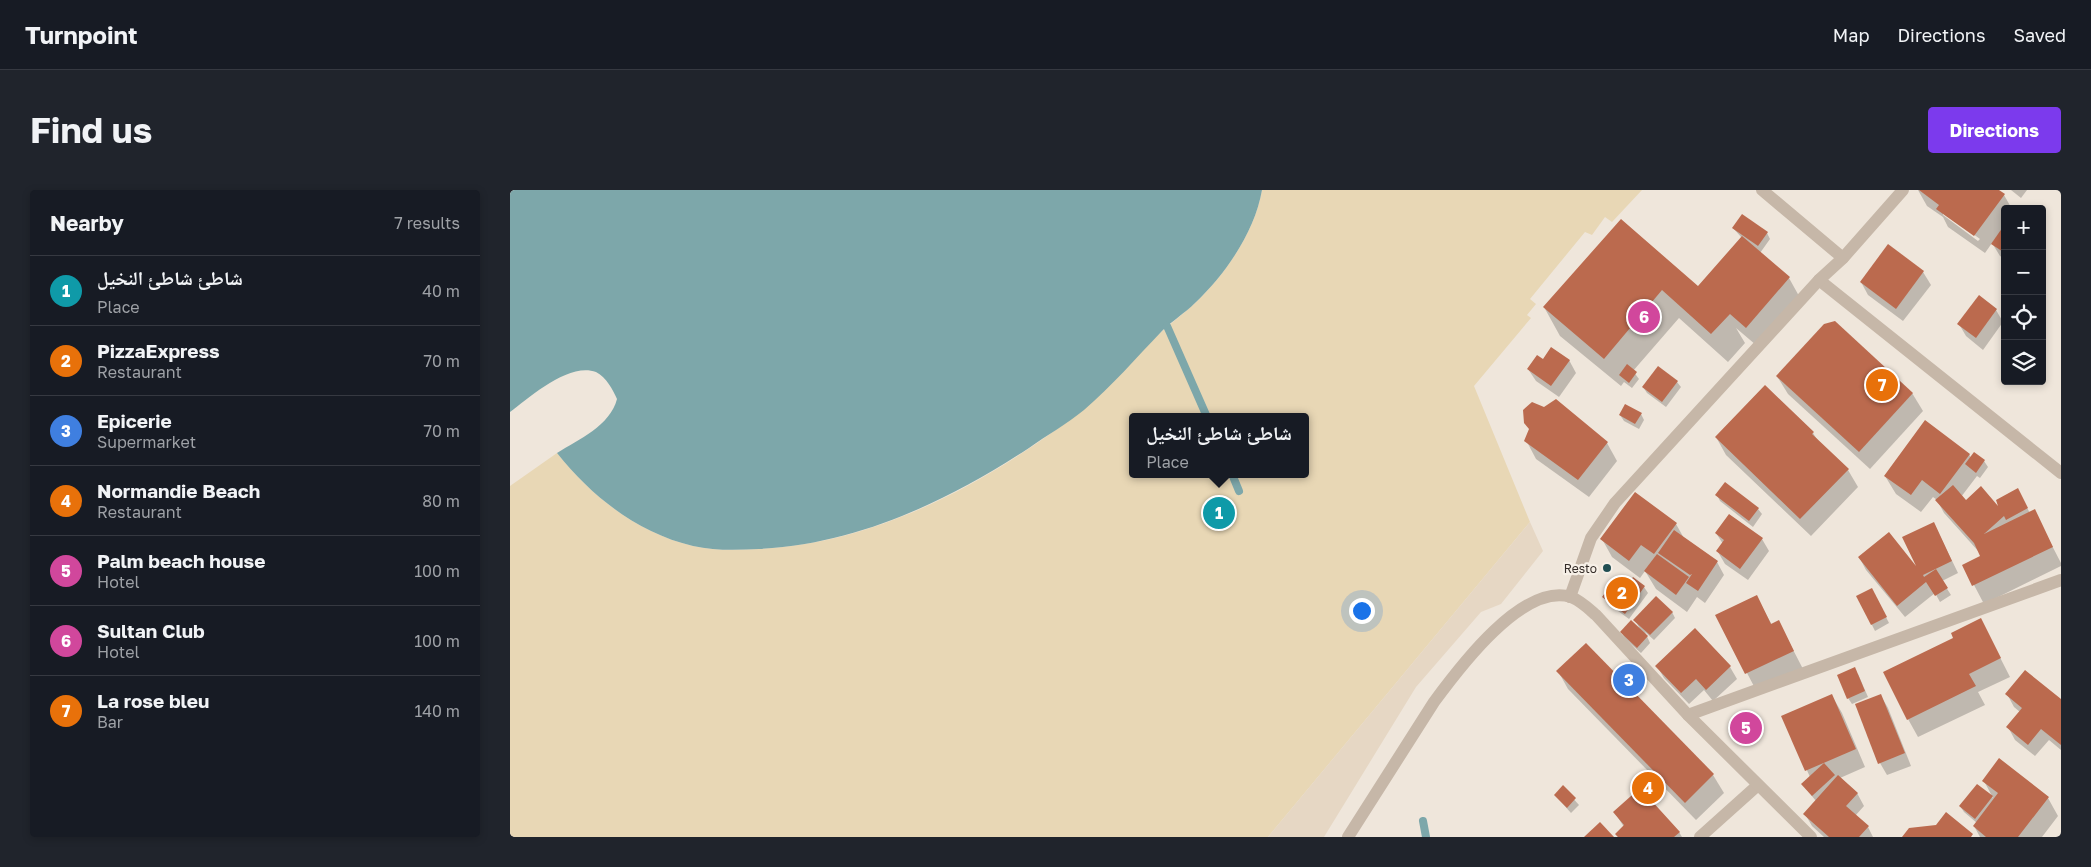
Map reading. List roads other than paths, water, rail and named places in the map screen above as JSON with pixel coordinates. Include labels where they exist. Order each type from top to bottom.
[{"type":"street","points":[[1762,190],[1843,258]]},
{"type":"street","points":[[1570,597],[1591,538],[1616,503],[1818,280],[1843,258],[1903,190]]},
{"type":"street","points":[[1818,280],[2061,473]]},
{"type":"street","points":[[1688,715],[2061,580]]},
{"type":"street","points":[[1348,837],[1449,680],[1484,642],[1521,608],[1538,598],[1570,597],[1584,604],[1596,615],[1688,715],[1811,837]]},
{"type":"street","points":[[1700,837],[1758,785]]},
{"type":"water","points":[[510,190],[1262,190],[1253,221],[1246,236],[1218,279],[1191,307],[1162,331],[1124,372],[1084,410],[1064,425],[967,485],[934,502],[867,529],[832,539],[796,545],[735,550],[693,546],[653,532],[618,511],[601,498],[585,484],[557,453],[593,431],[608,417],[613,408],[617,399],[606,380],[600,374],[585,370],[562,376],[539,390],[510,412]]},
{"type":"waterway","points":[[1167,326],[1205,413]]},
{"type":"waterway","points":[[1234,478],[1239,491]]},
{"type":"waterway","points":[[1423,821],[1426,837]]},
{"type":"place","name":"Sultan Club","points":[[1644,317]]},
{"type":"place","name":"La rose bleu","points":[[1882,385]]},
{"type":"place","name":"شاطئ شاطئ النخيل","points":[[1219,513]]},
{"type":"place","name":"Resto","points":[[1607,568]]},
{"type":"place","name":"PizzaExpress","points":[[1622,593]]},
{"type":"place","name":"Epicerie","points":[[1629,680]]},
{"type":"place","name":"Palm beach house","points":[[1746,728]]},
{"type":"place","name":"Normandie Beach","points":[[1648,788]]}]
